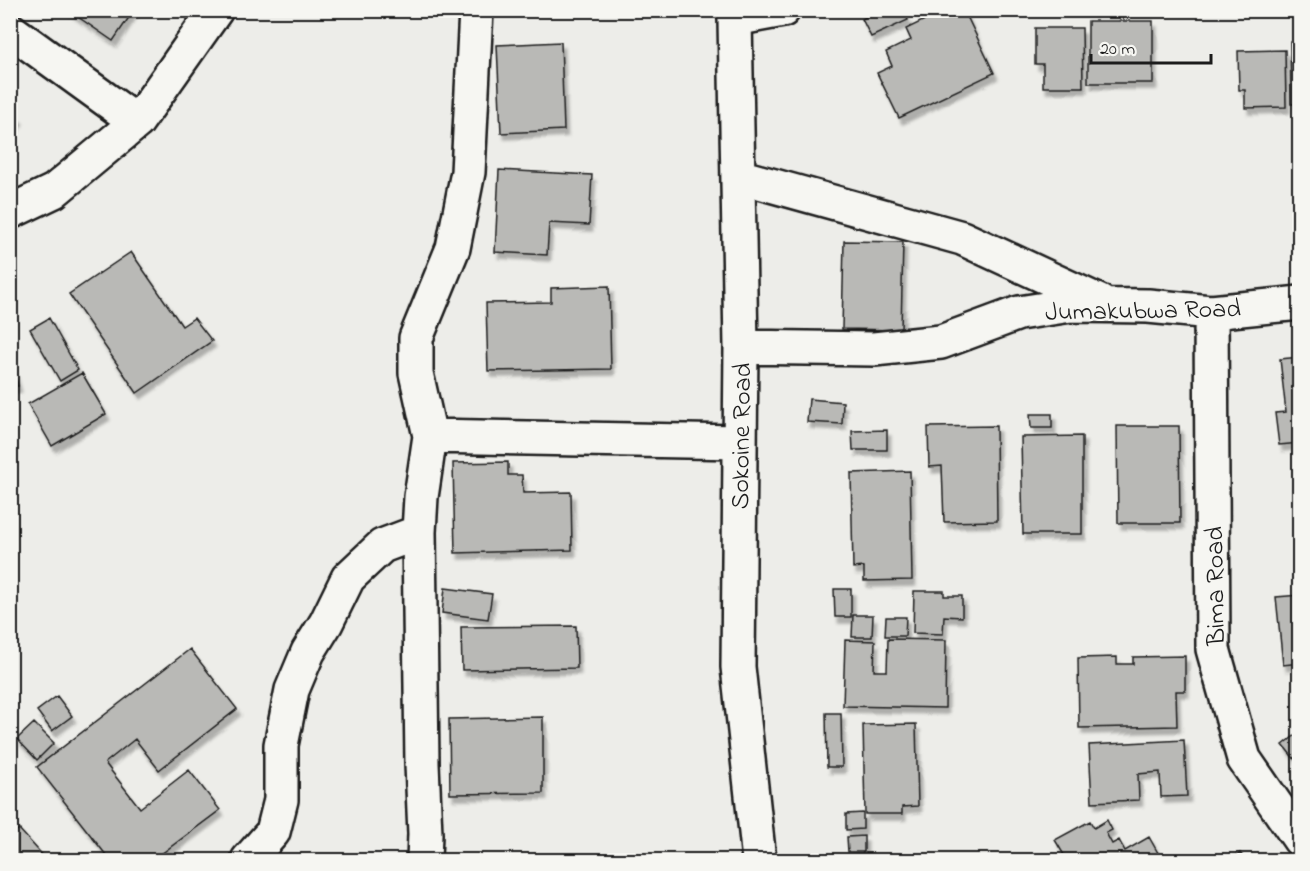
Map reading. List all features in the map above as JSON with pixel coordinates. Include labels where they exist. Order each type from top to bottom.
[{"type":"street","points":[[10,212],[54,191],[137,122],[216,10]]},
{"type":"street","points":[[424,861],[419,532],[421,497],[430,436],[416,373],[416,338],[453,248],[468,172],[476,10]]},
{"type":"street","points":[[735,15],[783,10]]},
{"type":"street","name":"Sokoine Road","points":[[735,15],[741,347],[738,667],[759,861]]},
{"type":"street","points":[[10,30],[137,122]]},
{"type":"street","points":[[738,176],[962,238],[1107,306]]},
{"type":"street","name":"Jumakubwa Road","points":[[741,347],[874,350],[941,342],[1019,313],[1071,305],[1148,306],[1211,312],[1299,303]]},
{"type":"street","name":"Bima Road","points":[[1211,312],[1213,649],[1244,759],[1299,840]]},
{"type":"street","points":[[430,436],[739,442]]},
{"type":"street","points":[[248,861],[273,832],[281,800],[281,745],[292,690],[308,652],[326,623],[348,578],[382,546],[419,532]]},
{"type":"building","points":[[68,10],[134,10],[113,41]]},
{"type":"building","points":[[879,10],[903,10],[908,20],[871,37],[862,19]]},
{"type":"building","points":[[945,10],[964,10],[994,73],[899,118],[877,73],[892,66],[886,52],[911,40],[906,29]]},
{"type":"building","points":[[1088,21],[1153,21],[1153,83],[1088,83]]},
{"type":"building","points":[[1035,28],[1082,28],[1083,87],[1043,87],[1043,64],[1035,64]]},
{"type":"building","points":[[561,42],[564,130],[501,133],[497,45]]},
{"type":"building","points":[[1290,42],[1300,42],[1300,104],[1291,104]]},
{"type":"building","points":[[1285,50],[1286,107],[1245,108],[1245,90],[1239,90],[1238,51]]},
{"type":"building","points":[[10,112],[19,118],[10,131]]},
{"type":"building","points":[[499,170],[592,175],[589,225],[549,223],[547,255],[495,252]]},
{"type":"building","points":[[844,241],[903,242],[901,330],[842,329]]},
{"type":"building","points":[[131,252],[182,326],[194,318],[212,341],[137,393],[69,294]]},
{"type":"building","points":[[609,286],[611,369],[488,371],[486,303],[551,302],[551,288]]},
{"type":"building","points":[[49,318],[78,370],[60,381],[30,329]]},
{"type":"building","points":[[1300,357],[1300,443],[1279,445],[1275,413],[1286,412],[1280,359]]},
{"type":"building","points":[[10,358],[18,386],[10,388]]},
{"type":"building","points":[[82,373],[106,414],[52,446],[28,404]]},
{"type":"building","points":[[809,399],[843,402],[842,424],[807,422]]},
{"type":"building","points":[[1030,414],[1052,414],[1052,428],[1031,428]]},
{"type":"building","points":[[996,426],[997,521],[944,522],[942,466],[929,467],[928,427]]},
{"type":"building","points":[[1117,426],[1179,426],[1180,523],[1118,523]]},
{"type":"building","points":[[887,430],[887,450],[853,450],[852,431]]},
{"type":"building","points":[[1082,436],[1082,534],[1023,534],[1021,437]]},
{"type":"building","points":[[508,462],[508,475],[522,475],[523,493],[571,492],[572,550],[455,553],[453,463]]},
{"type":"building","points":[[910,471],[912,580],[864,581],[864,567],[853,568],[851,473]]},
{"type":"building","points":[[445,588],[492,594],[488,619],[442,613]]},
{"type":"building","points":[[834,589],[851,589],[851,617],[835,617]]},
{"type":"building","points":[[914,591],[944,591],[944,596],[962,596],[962,617],[944,616],[943,634],[913,633]]},
{"type":"building","points":[[1300,595],[1300,663],[1283,665],[1276,597]]},
{"type":"building","points":[[853,615],[873,615],[872,637],[852,637]]},
{"type":"building","points":[[886,617],[906,617],[905,636],[885,636]]},
{"type":"building","points":[[576,626],[577,668],[462,670],[461,627]]},
{"type":"building","points":[[888,639],[946,640],[945,708],[843,706],[845,640],[875,641],[874,671],[887,671]]},
{"type":"building","points":[[190,649],[237,709],[159,770],[135,739],[105,763],[140,808],[189,770],[220,810],[153,860],[110,860],[37,767]]},
{"type":"building","points":[[1185,656],[1185,691],[1176,691],[1177,726],[1079,728],[1078,658],[1117,657],[1117,664],[1133,664],[1133,657]]},
{"type":"building","points":[[57,696],[72,716],[52,731],[37,711]]},
{"type":"building","points":[[826,713],[841,713],[842,767],[827,767]]},
{"type":"building","points":[[543,717],[543,793],[450,794],[449,719]]},
{"type":"building","points":[[34,723],[54,743],[37,760],[17,739]]},
{"type":"building","points":[[916,724],[918,806],[902,807],[902,814],[865,814],[863,725]]},
{"type":"building","points":[[1298,733],[1300,735],[1300,766],[1283,745]]},
{"type":"building","points":[[1184,740],[1187,796],[1161,797],[1160,772],[1138,774],[1139,800],[1092,802],[1089,745]]},
{"type":"building","points":[[863,813],[863,829],[846,830],[846,814]]},
{"type":"building","points":[[1107,820],[1112,830],[1106,833],[1112,844],[1119,840],[1125,851],[1149,837],[1162,860],[1067,860],[1055,840],[1090,821],[1094,828]]},
{"type":"building","points":[[19,829],[47,860],[10,860],[10,836]]},
{"type":"building","points":[[864,836],[864,852],[848,852],[847,837]]},
{"type":"building","points":[[1240,853],[1246,860],[1229,860]]},
{"type":"building","points":[[603,854],[604,860],[508,860]]}]
